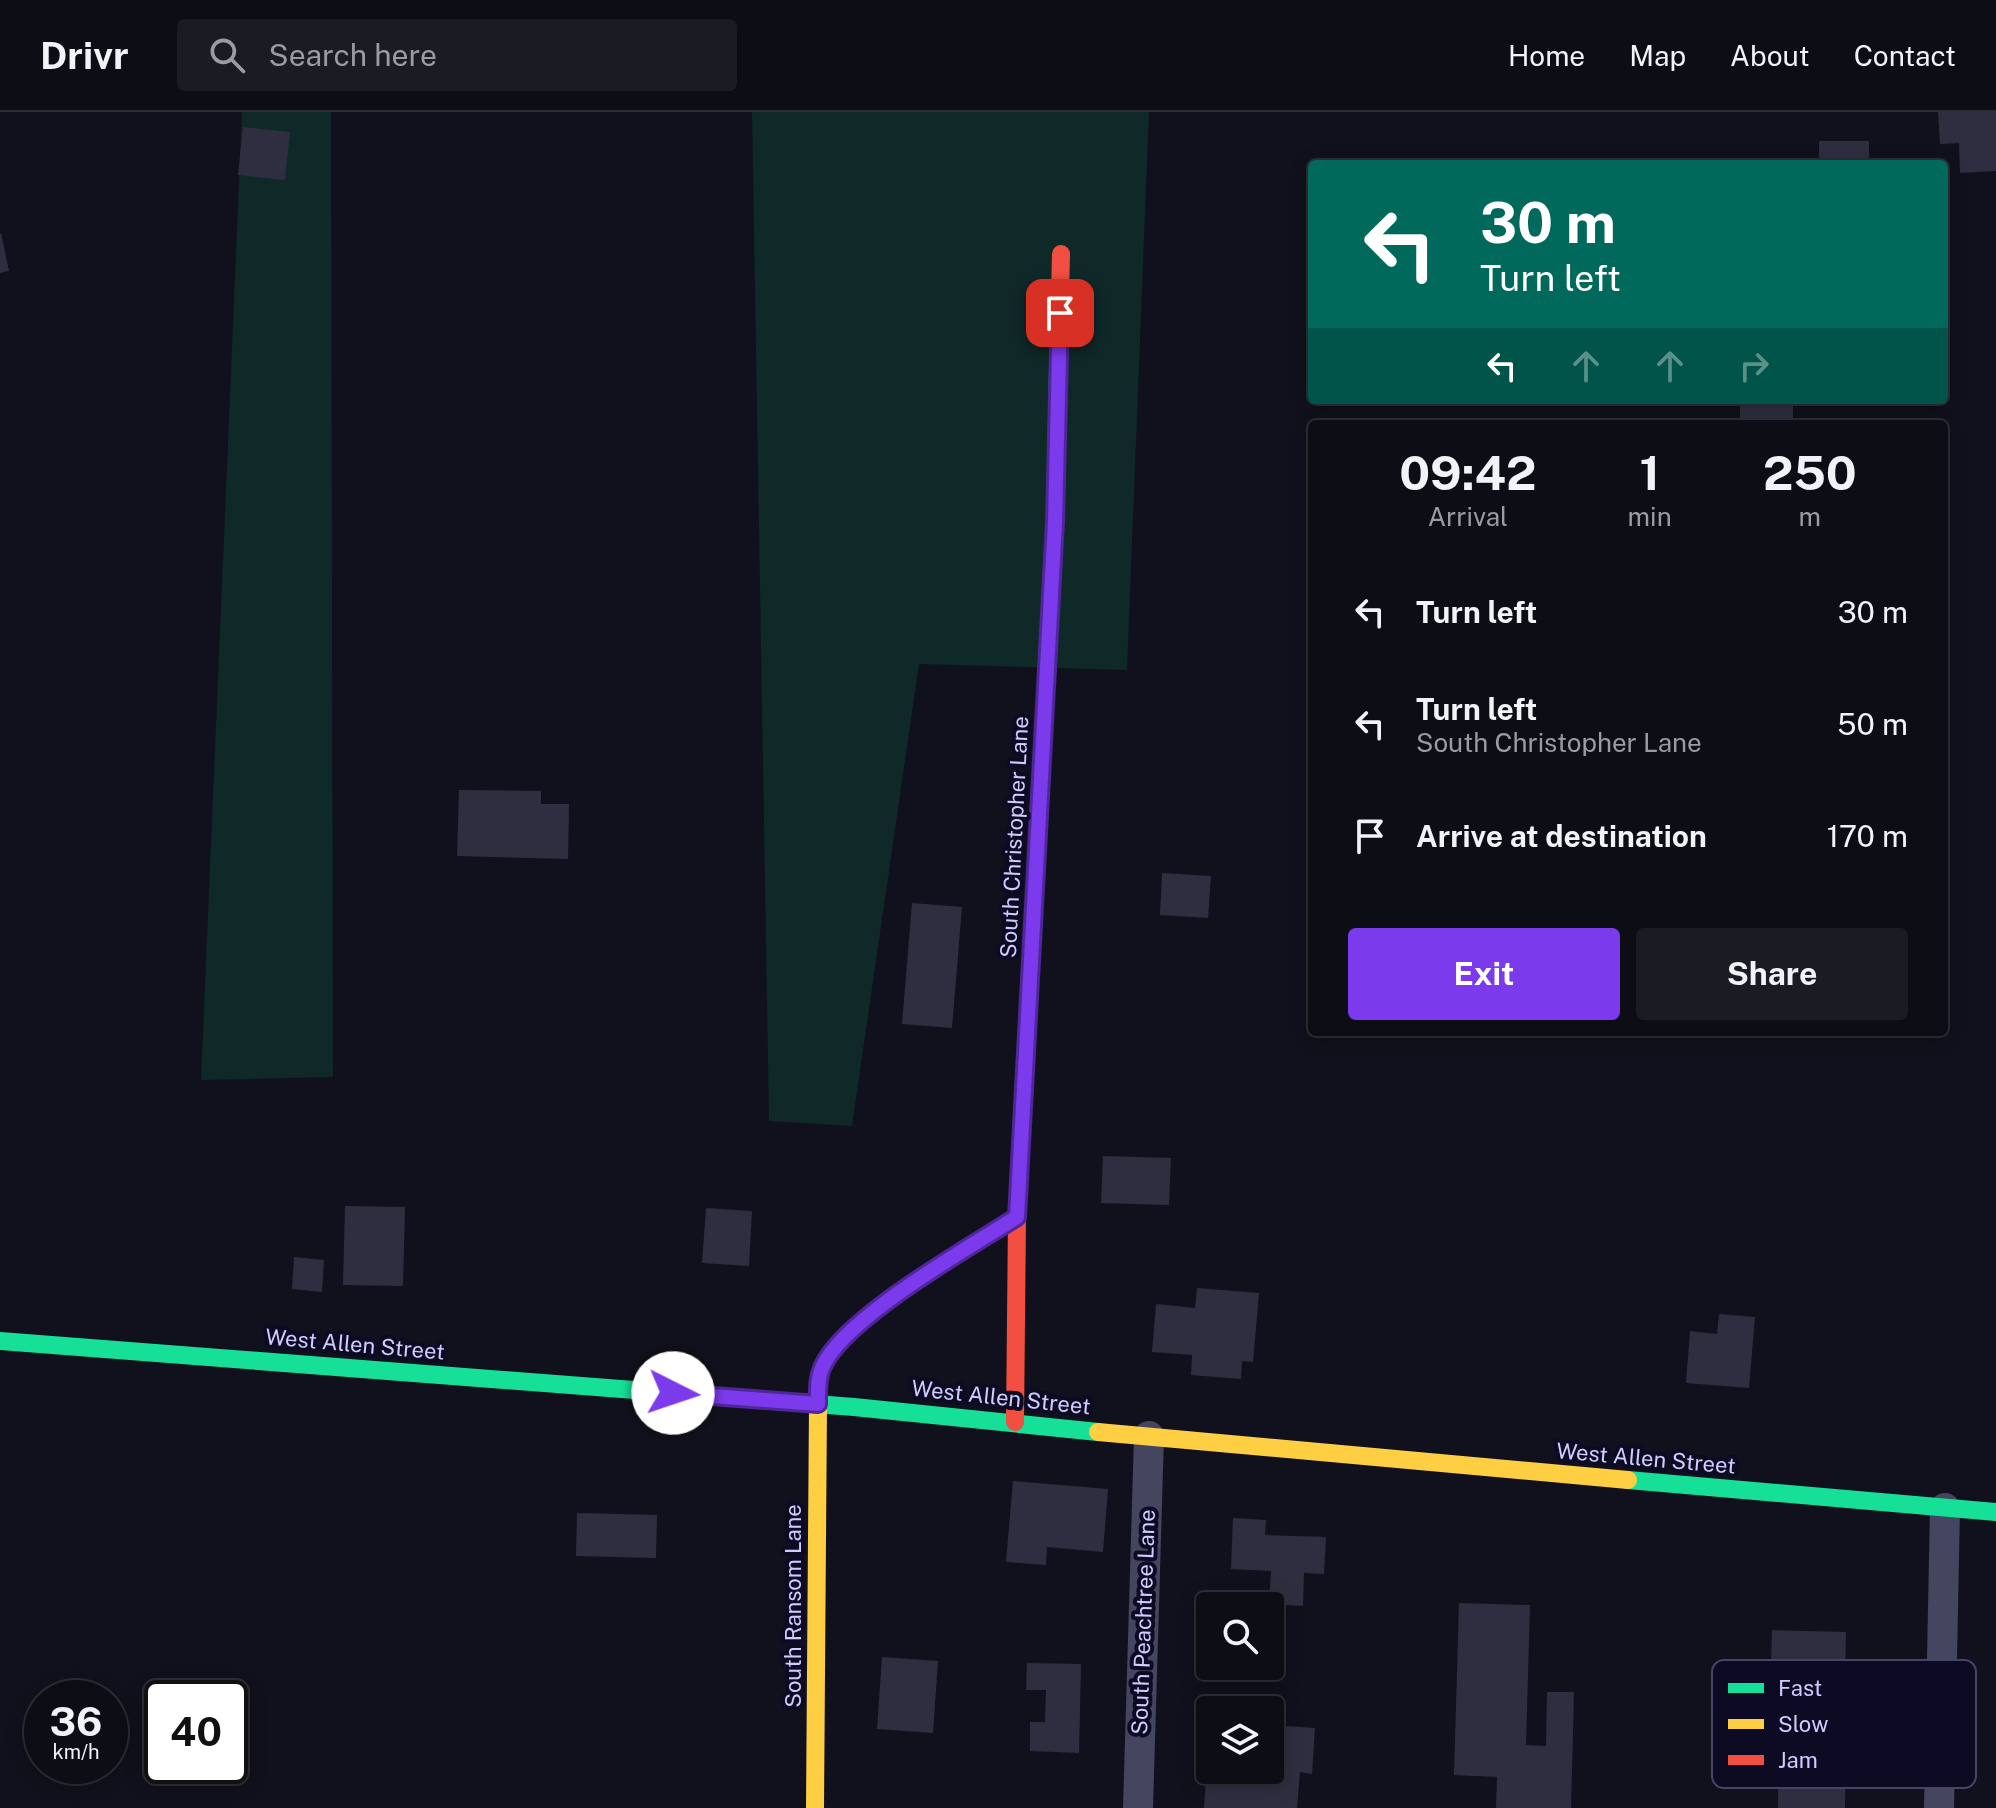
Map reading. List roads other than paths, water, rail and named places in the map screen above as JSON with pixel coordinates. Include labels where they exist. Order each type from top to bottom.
[{"type":"street","name":"South Christopher Lane","points":[[1015,1422],[1017,1217],[1055,522],[1061,254]]},
{"type":"street","name":"West Allen Street","points":[[0,1341],[818,1404],[1280,1450],[1996,1512]]},
{"type":"street","name":"South Ransom Lane","points":[[815,1808],[818,1404]]},
{"type":"street","name":"South Peachtree Lane","points":[[1138,1808],[1149,1436]]},
{"type":"street","points":[[1942,1660],[1945,1508]]},
{"type":"street","points":[[1939,1788],[1939,1808]]},
{"type":"lane","points":[[818,1404],[817,1385],[822,1367],[833,1349],[910,1286],[1017,1217]]}]
